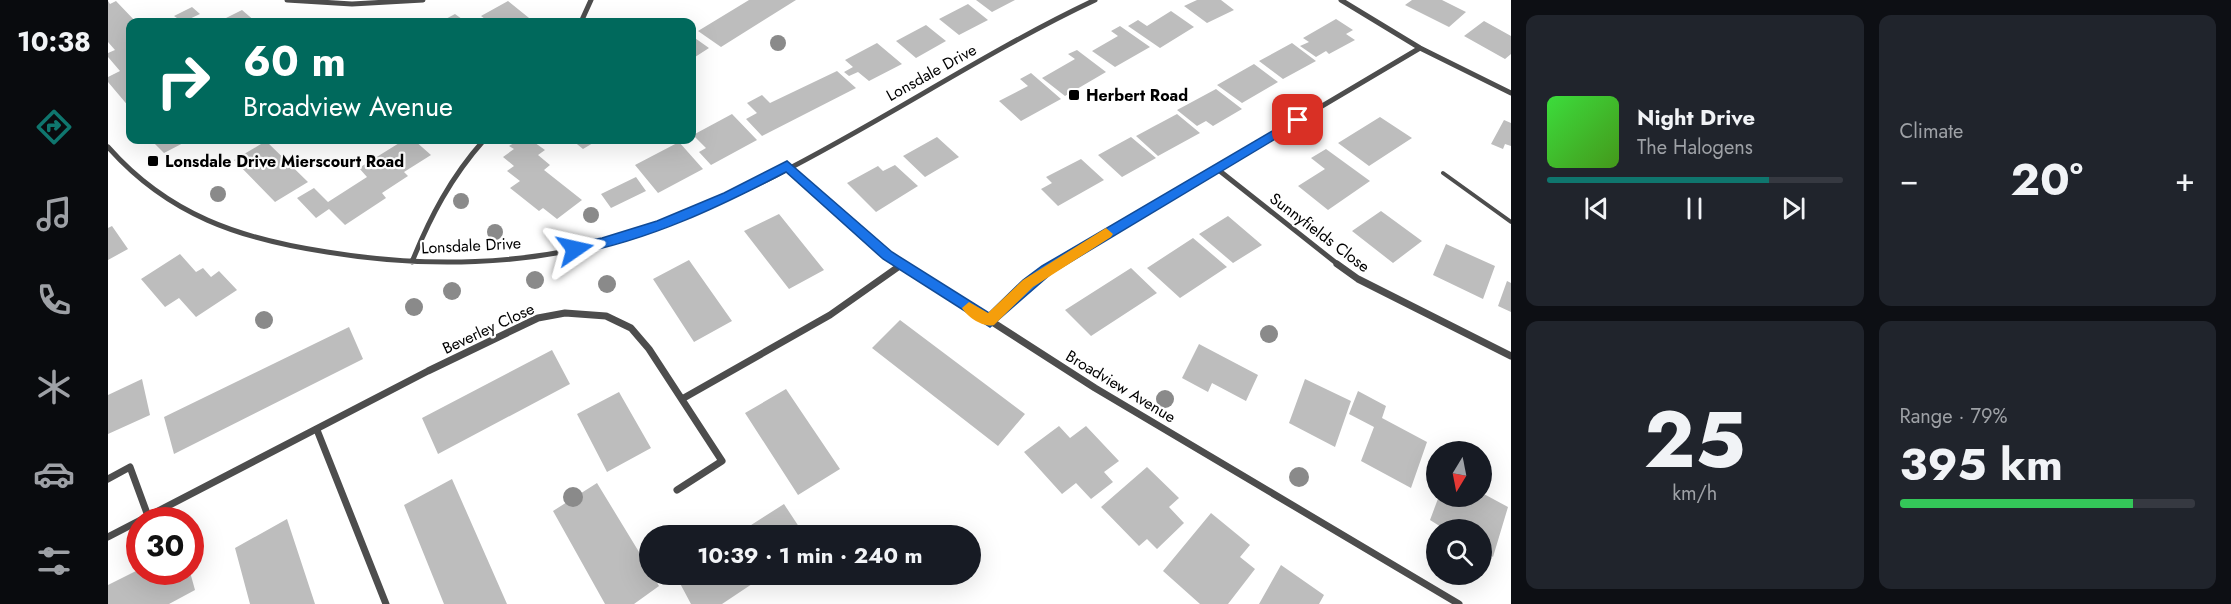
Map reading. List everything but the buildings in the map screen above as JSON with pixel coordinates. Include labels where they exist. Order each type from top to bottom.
[{"type":"street","points":[[287,0],[378,3],[423,0]]},
{"type":"street","points":[[584,18],[591,0]]},
{"type":"street","name":"Lonsdale Drive","points":[[108,147],[157,195],[209,221],[289,246],[358,258],[412,262],[533,255],[602,244],[696,210],[787,166],[1095,0]]},
{"type":"street","points":[[1341,0],[1420,48],[1511,93]]},
{"type":"street","points":[[990,321],[1047,269],[1420,48]]},
{"type":"street","points":[[412,262],[444,190],[456,170],[480,144]]},
{"type":"street","name":"Broadview Avenue","points":[[787,166],[848,222],[901,265],[1095,387],[1459,604]]},
{"type":"street","name":"Sunnyfields Close","points":[[1216,168],[1310,245],[1358,279],[1511,356]]},
{"type":"street","points":[[682,399],[830,315],[901,265]]},
{"type":"street","name":"Beverley Close","points":[[166,507],[512,330],[558,312],[597,314],[629,328],[640,337],[682,399],[722,461],[677,490]]},
{"type":"street","points":[[317,430],[386,604]]},
{"type":"street","points":[[108,479],[130,467],[145,507]]},
{"type":"street","name":"Beverley Close","points":[[108,537],[126,528]]},
{"type":"lane","points":[[1443,173],[1511,222]]},
{"type":"slow traffic","points":[[969,308],[990,321],[1047,269],[1106,234]]},
{"type":"place","name":"Herbert Road","points":[[1074,95]]},
{"type":"place","name":"Lonsdale Drive Mierscourt Road","points":[[153,161]]},
{"type":"route","points":[[575,249],[602,244],[661,225],[728,196],[787,166],[888,256],[990,321],[1047,269],[1298,120]]}]
